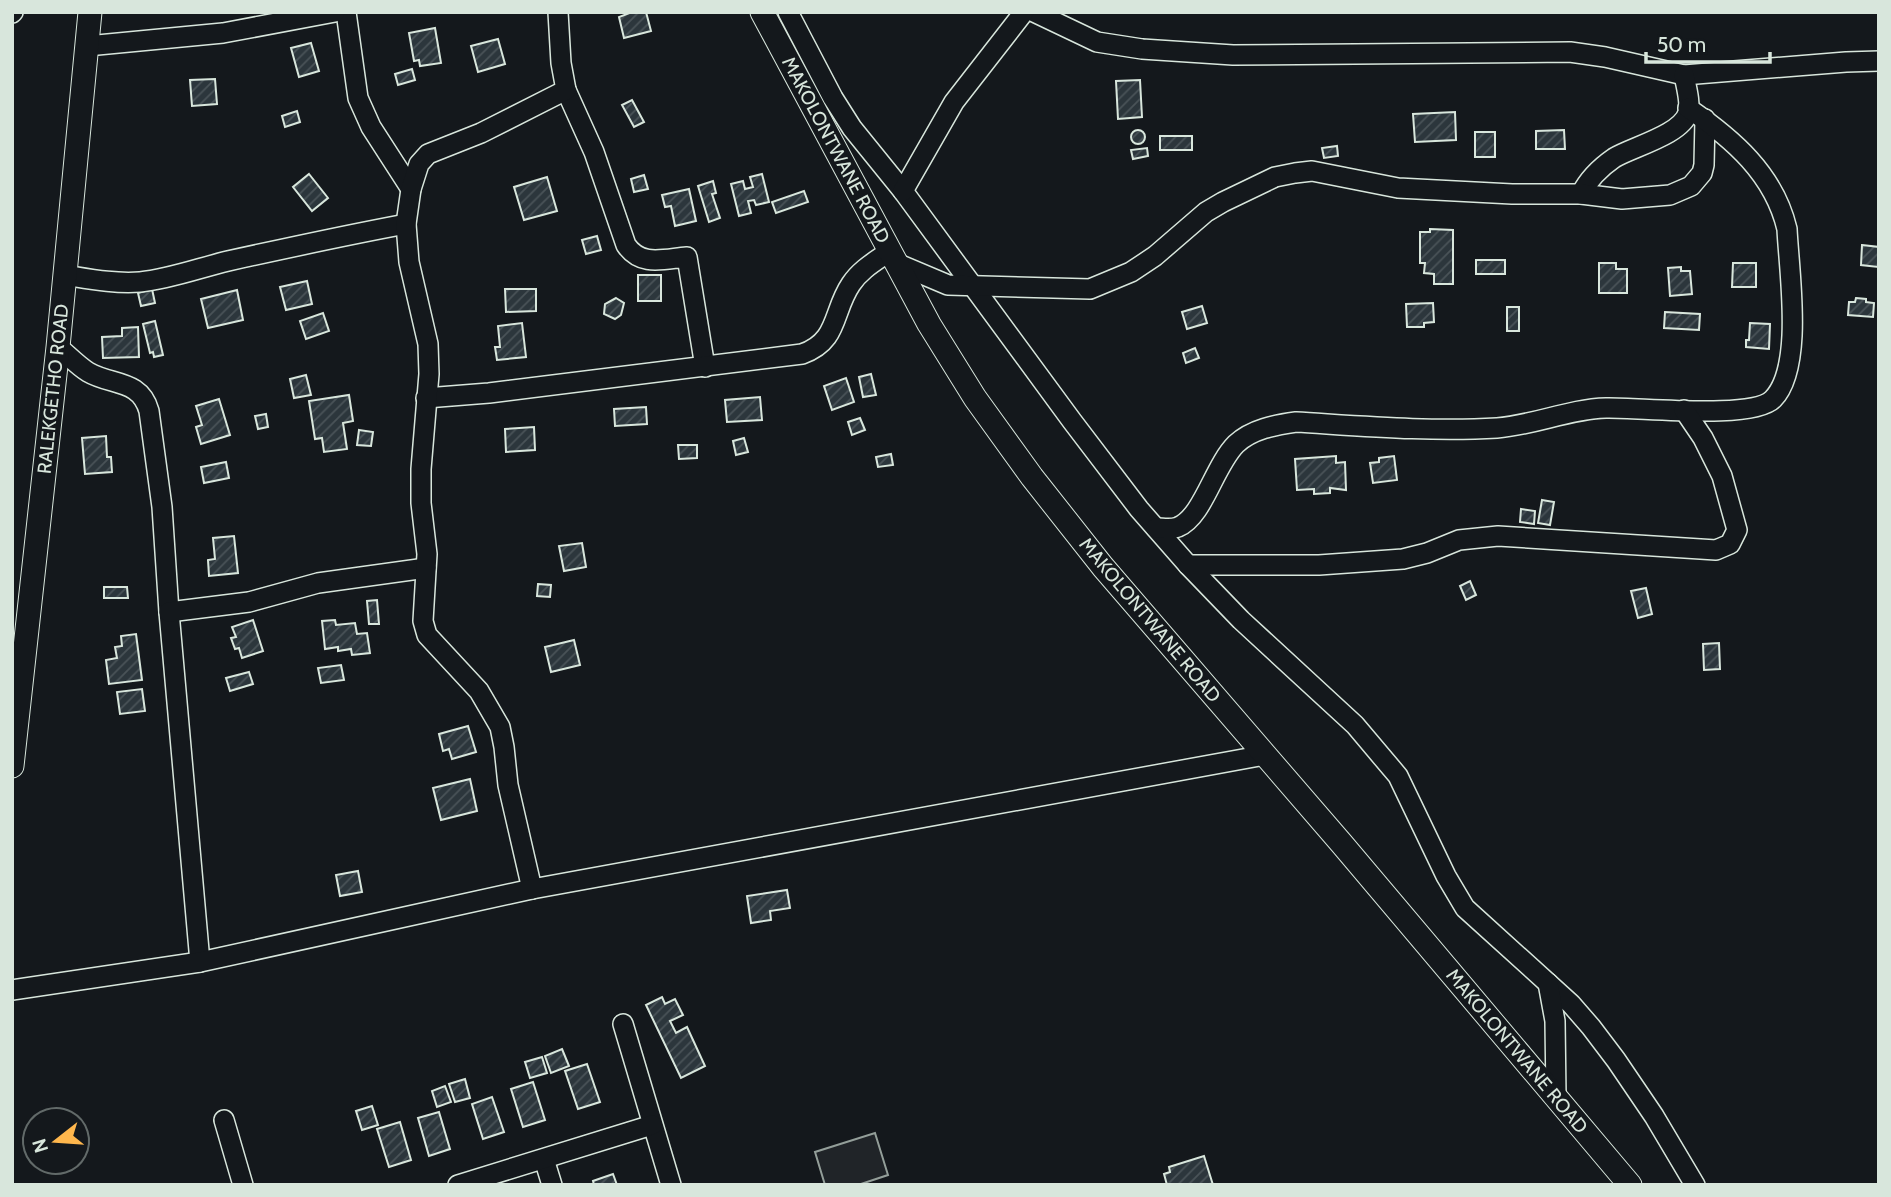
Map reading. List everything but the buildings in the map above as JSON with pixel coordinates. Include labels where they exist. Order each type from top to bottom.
[{"type":"main road","name":"RALEKGETHO ROAD","points":[[12,766],[58,347],[90,12]]},
{"type":"main road","name":"MAKOLONTWANE ROAD","points":[[762,12],[929,324],[975,398],[1031,478],[1103,567],[1556,1096],[1621,1180]]},
{"type":"street","points":[[87,46],[223,33],[335,12]]},
{"type":"street","points":[[346,12],[361,106],[371,127],[411,189]]},
{"type":"street","points":[[558,12],[561,63],[566,90],[594,152],[626,245],[633,254],[643,259],[687,257],[705,367]]},
{"type":"street","points":[[903,191],[954,102],[1024,12]]},
{"type":"street","points":[[1034,12],[1097,42],[1131,48],[1233,55],[1570,52],[1684,75],[1879,61]]},
{"type":"street","points":[[787,13],[852,128],[903,191],[1072,421],[1188,565],[1241,620],[1355,725],[1398,776],[1446,876],[1465,908],[1571,1003],[1616,1060],[1654,1115],[1695,1185]]},
{"type":"street","points":[[1581,194],[1590,180],[1615,158],[1674,129],[1688,115],[1684,75]]},
{"type":"street","points":[[531,888],[508,785],[500,727],[480,691],[427,635],[423,621],[426,568],[421,469],[429,374],[428,344],[409,262],[407,224],[411,189],[419,164],[428,154],[481,134],[566,90]]},
{"type":"street","points":[[1156,528],[1173,528],[1188,521],[1196,513],[1216,472],[1237,444],[1249,435],[1280,424],[1296,422],[1498,428],[1535,423],[1571,411],[1606,408],[1708,411],[1763,406],[1772,401],[1779,392],[1793,349],[1787,229],[1783,209],[1756,164],[1705,119],[1688,108]]},
{"type":"street","points":[[426,398],[489,393],[802,354],[815,350],[825,342],[852,282],[863,270],[893,257],[948,285],[1090,289],[1131,272],[1155,256],[1206,212],[1275,177],[1295,173],[1312,171],[1398,188],[1581,194],[1622,199],[1670,195],[1685,190],[1702,173],[1705,119]]},
{"type":"street","points":[[65,275],[108,282],[138,282],[318,241],[407,224]]},
{"type":"street","points":[[58,347],[88,372],[139,391],[146,400],[157,457],[200,962]]},
{"type":"street","points":[[1188,565],[1319,565],[1403,559],[1459,540],[1498,536],[1716,550],[1730,544],[1737,530],[1722,476],[1703,438],[1684,410]]},
{"type":"street","points":[[169,612],[249,602],[318,583],[426,568]]},
{"type":"street","points":[[12,990],[200,962],[531,888],[1265,755]]},
{"type":"street","points":[[1548,983],[1555,1021],[1556,1096]]},
{"type":"street","points":[[623,1024],[671,1185]]},
{"type":"street","points":[[224,1120],[243,1185]]},
{"type":"street","points":[[458,1185],[652,1125]]},
{"type":"street","points":[[544,1159],[552,1185]]},
{"type":"shaded area","points":[[875,1133],[888,1175],[858,1185],[825,1185],[815,1152]]}]
